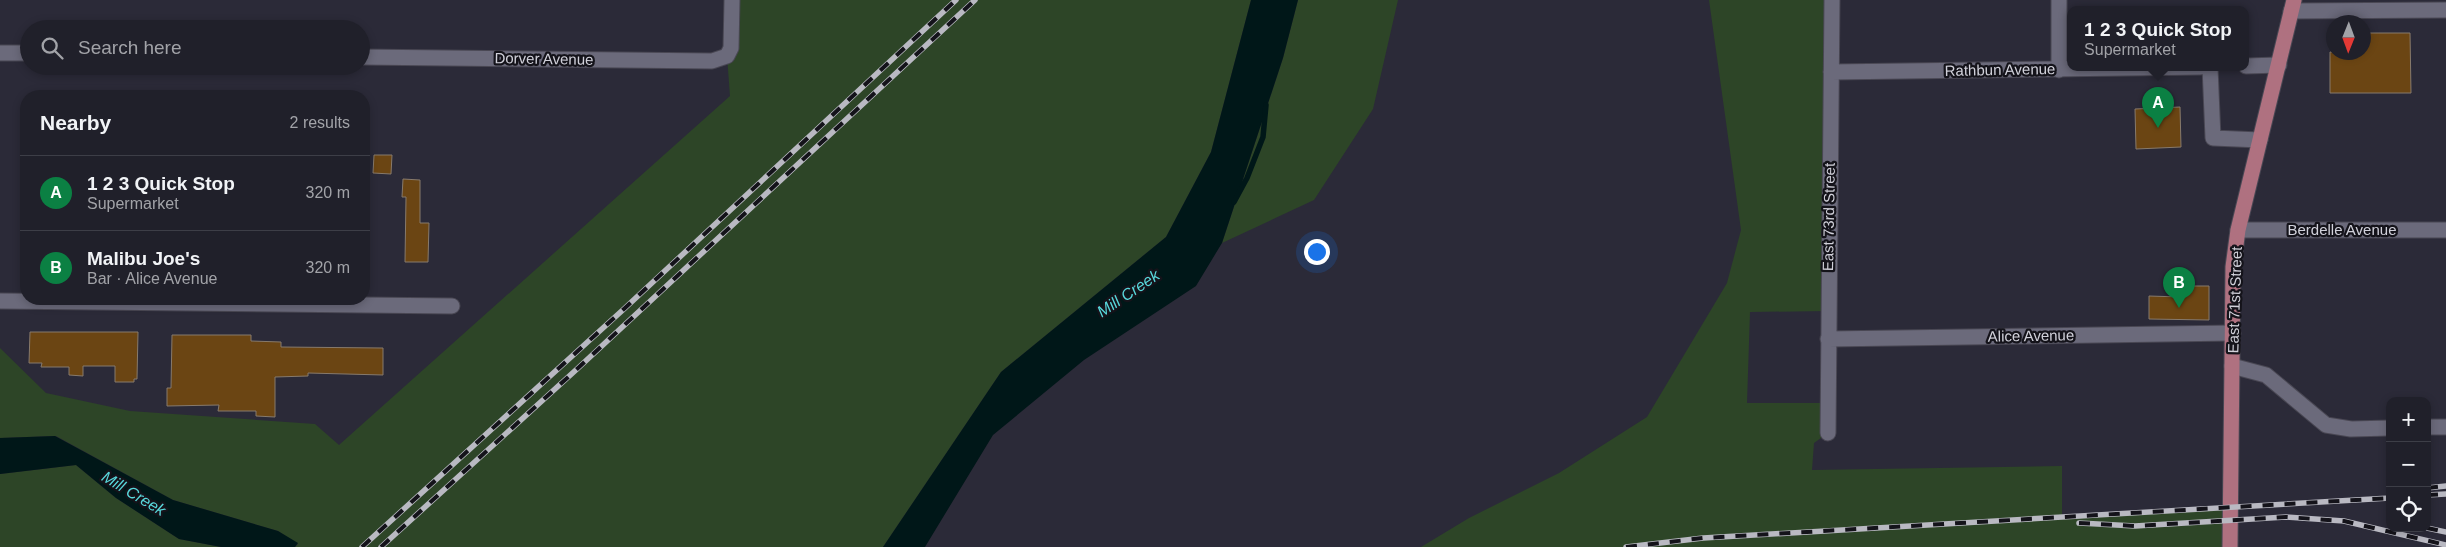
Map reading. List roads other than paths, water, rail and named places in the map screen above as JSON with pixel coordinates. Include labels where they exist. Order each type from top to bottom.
[{"type":"main road","name":"East 71st Street","points":[[2230,547],[2233,267],[2238,230],[2280,65],[2292,5]]},
{"type":"street","name":"Dorver Avenue","points":[[370,57],[712,61],[727,56],[732,48],[732,0]]},
{"type":"street","name":"East 73rd Street","points":[[1828,433],[1832,0]]},
{"type":"street","points":[[2059,0],[2059,70]]},
{"type":"street","points":[[2292,5],[2446,10]]},
{"type":"street","points":[[0,53],[20,53]]},
{"type":"street","points":[[2249,66],[2280,65]]},
{"type":"street","name":"Rathbun Avenue","points":[[1831,72],[2067,70]]},
{"type":"street","points":[[2210,71],[2213,138],[2260,140]]},
{"type":"street","name":"Berdelle Avenue","points":[[2238,230],[2446,230]]},
{"type":"street","points":[[0,301],[20,301]]},
{"type":"street","points":[[362,305],[452,306]]},
{"type":"street","name":"Alice Avenue","points":[[1828,340],[2233,334]]},
{"type":"street","points":[[2232,366],[2266,375],[2326,426],[2351,429],[2386,428]]},
{"type":"street","points":[[2431,427],[2446,427]]},
{"type":"water","points":[[1251,0],[1298,0],[1283,58],[1222,243],[1196,286],[1084,360],[993,435],[925,547],[883,547],[1001,372],[1166,237],[1211,152]]},
{"type":"water","points":[[55,436],[173,500],[278,531],[298,543],[295,547],[221,547],[179,539],[116,498],[76,465],[0,474],[0,438]]},
{"type":"waterway","name":"Mill Creek","points":[[1234,202],[1247,178],[1263,137],[1266,105]]},
{"type":"railway","points":[[362,547],[625,308],[956,0]]},
{"type":"railway","points":[[381,547],[577,369],[975,0]]},
{"type":"railway","points":[[2431,488],[2446,486]]},
{"type":"railway","points":[[2431,495],[2446,494]]},
{"type":"railway","points":[[1626,547],[1703,538],[2386,498]]},
{"type":"railway","points":[[2079,523],[2135,526],[2286,517],[2344,521],[2446,545]]},
{"type":"railway","points":[[2431,529],[2446,532]]},
{"type":"place","name":"1 2 3 Quick Stop","points":[[2158,128]]},
{"type":"place","name":"Malibu Joe's","points":[[2179,308]]}]
